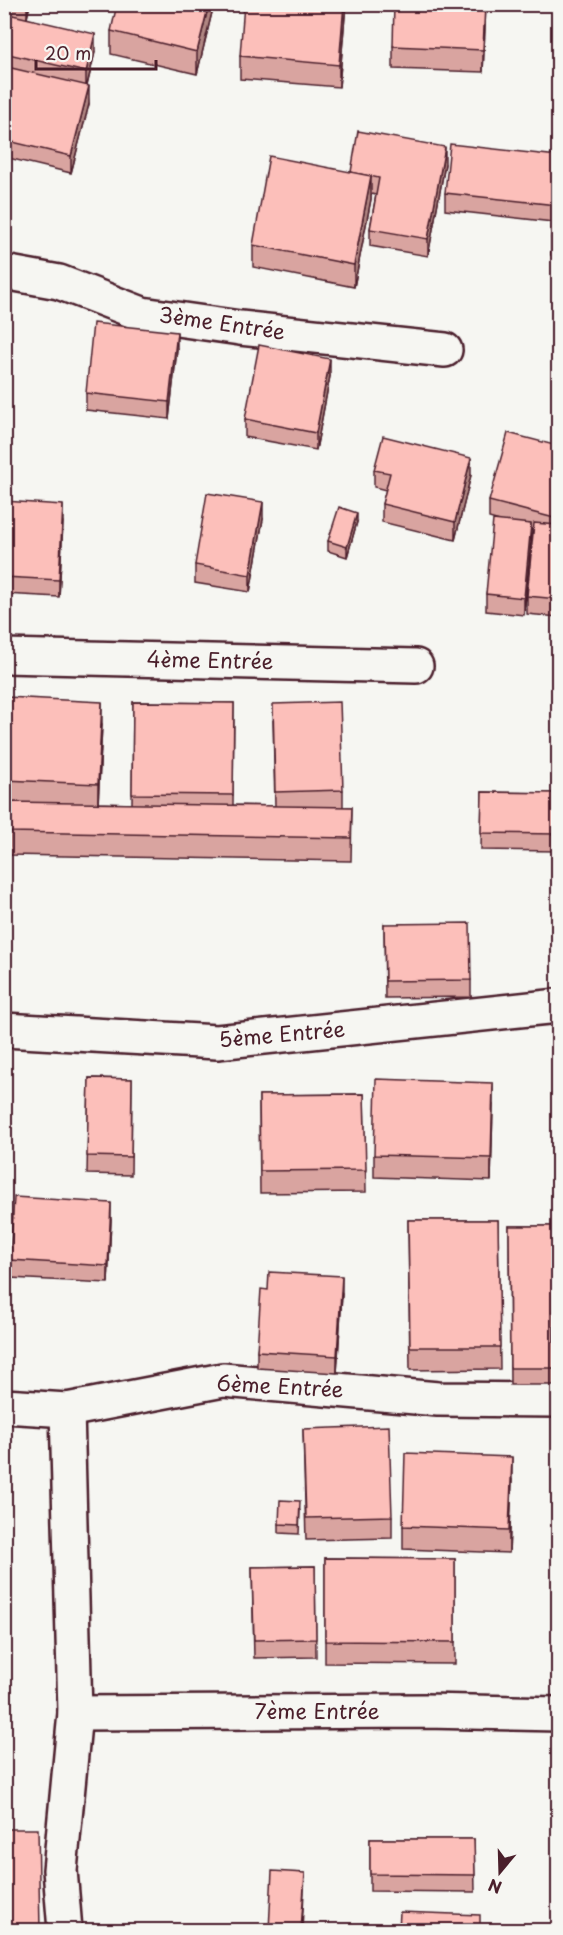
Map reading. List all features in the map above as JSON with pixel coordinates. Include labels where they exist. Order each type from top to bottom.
[{"type":"street","name":"3ème Entrée","points":[[4,272],[59,282],[142,314],[240,328],[445,350]]},
{"type":"street","name":"4ème Entrée","points":[[4,656],[416,666]]},
{"type":"street","name":"5ème Entrée","points":[[4,1030],[217,1042],[558,1006]]},
{"type":"street","name":"6ème Entrée","points":[[4,1406],[67,1410],[223,1380],[438,1398],[558,1400]]},
{"type":"street","points":[[65,1930],[60,1870],[75,1713],[67,1410]]},
{"type":"street","name":"7ème Entrée","points":[[75,1713],[426,1711],[558,1714]]},
{"type":"building","points":[[117,4],[209,4],[197,52],[111,31]]},
{"type":"building","points":[[244,4],[344,4],[339,65],[240,56]]},
{"type":"building","points":[[394,4],[485,4],[483,50],[393,46]]},
{"type":"building","points":[[4,13],[95,34],[86,72],[4,53]]},
{"type":"building","points":[[7,67],[89,86],[71,156],[4,140],[4,77]]},
{"type":"building","points":[[358,131],[445,147],[428,239],[370,229],[379,178],[351,172]]},
{"type":"building","points":[[450,144],[558,156],[556,202],[558,189],[558,239],[551,238],[556,205],[445,193]]},
{"type":"building","points":[[269,156],[371,176],[354,265],[253,245]]},
{"type":"building","points":[[93,323],[177,332],[169,402],[86,393]]},
{"type":"building","points":[[259,345],[330,359],[316,433],[245,419]]},
{"type":"building","points":[[508,433],[558,446],[558,519],[489,501]]},
{"type":"building","points":[[383,436],[471,458],[455,522],[382,504],[390,473],[374,470]]},
{"type":"building","points":[[207,493],[263,502],[250,575],[195,565]]},
{"type":"building","points":[[4,501],[63,505],[59,580],[4,577]]},
{"type":"building","points":[[339,507],[357,513],[347,547],[328,541]]},
{"type":"building","points":[[493,520],[531,524],[524,598],[486,594]]},
{"type":"building","points":[[534,523],[558,525],[558,599],[527,596]]},
{"type":"building","points":[[6,697],[102,702],[98,784],[4,780]]},
{"type":"building","points":[[133,702],[234,703],[233,795],[132,794]]},
{"type":"building","points":[[340,702],[343,790],[275,792],[273,704]]},
{"type":"building","points":[[482,792],[558,793],[558,834],[481,833]]},
{"type":"building","points":[[9,802],[352,807],[351,838],[9,832]]},
{"type":"building","points":[[470,923],[471,980],[385,981],[384,924]]},
{"type":"building","points":[[89,1078],[132,1079],[131,1157],[87,1156]]},
{"type":"building","points":[[376,1079],[493,1083],[491,1158],[374,1155]]},
{"type":"building","points":[[364,1094],[366,1170],[260,1171],[259,1095]]},
{"type":"building","points":[[14,1197],[111,1203],[108,1266],[10,1260]]},
{"type":"building","points":[[408,1220],[498,1220],[500,1347],[410,1347]]},
{"type":"building","points":[[509,1226],[552,1226],[554,1368],[510,1368]]},
{"type":"building","points":[[269,1272],[342,1276],[337,1356],[257,1351],[261,1289],[268,1290]]},
{"type":"building","points":[[389,1426],[392,1516],[306,1518],[303,1429]]},
{"type":"building","points":[[405,1453],[512,1457],[509,1530],[403,1526]]},
{"type":"building","points":[[280,1500],[300,1501],[299,1525],[279,1524]]},
{"type":"building","points":[[325,1558],[455,1559],[455,1642],[325,1641]]},
{"type":"building","points":[[315,1566],[316,1639],[254,1640],[252,1567]]},
{"type":"building","points":[[4,1829],[38,1829],[40,1930],[4,1930]]},
{"type":"building","points":[[370,1839],[474,1839],[475,1875],[370,1874]]},
{"type":"building","points":[[272,1871],[305,1873],[301,1930],[269,1930]]},
{"type":"building","points":[[400,1912],[480,1915],[480,1930],[399,1930]]}]
